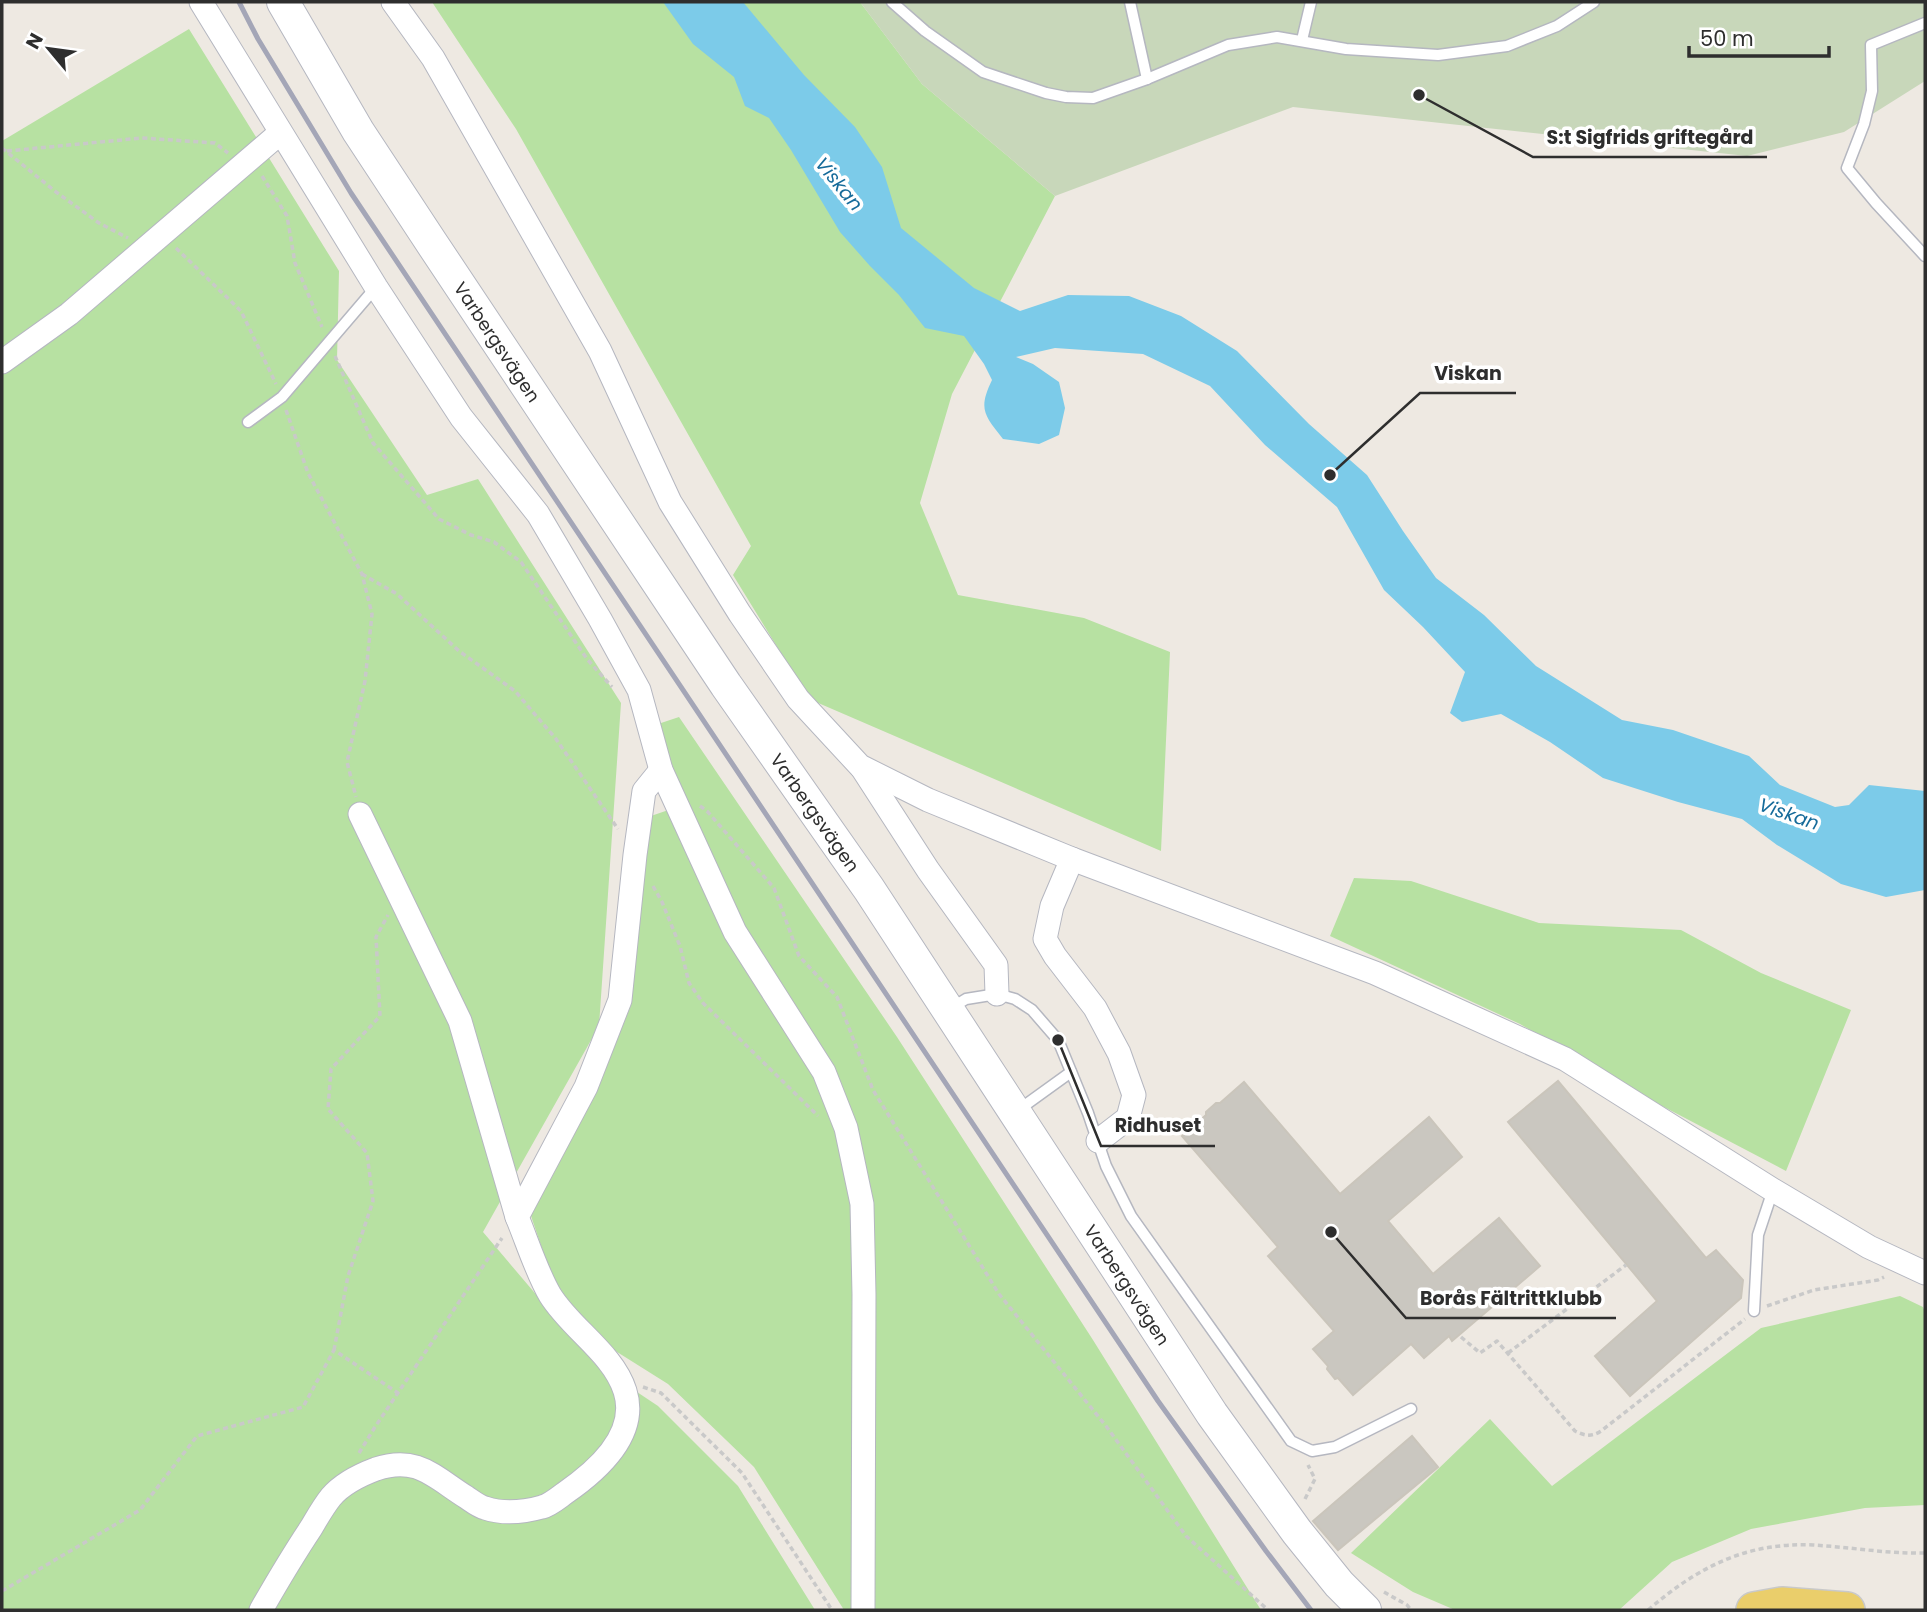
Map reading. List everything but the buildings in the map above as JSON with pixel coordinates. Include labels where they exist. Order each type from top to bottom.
[{"type":"main road","name":"Varbergsvägen","points":[[283,2],[358,131],[430,242],[726,685],[869,889],[1205,1403],[1297,1532],[1339,1584],[1365,1610]]},
{"type":"main road","points":[[1754,1610],[1782,1605],[1847,1610]]},
{"type":"street","points":[[201,2],[376,287],[461,417],[538,514],[639,690],[666,780],[735,932],[824,1072],[846,1128],[862,1204],[863,1610]]},
{"type":"street","points":[[393,2],[433,58],[600,351],[670,502],[740,614],[799,699],[860,766],[928,870],[996,965],[997,994]]},
{"type":"street","points":[[2,362],[69,314],[280,133]]},
{"type":"street","points":[[860,766],[928,800],[1072,859],[1375,973],[1565,1059],[1773,1190],[1869,1247],[1925,1273]]},
{"type":"street","points":[[517,1217],[586,1087],[620,1000],[635,855],[645,791],[666,780]]},
{"type":"street","points":[[261,1610],[332,1496],[358,1476],[379,1468],[405,1464],[426,1469],[482,1507],[507,1513],[545,1507],[582,1481],[607,1458],[621,1436],[628,1412],[626,1394],[613,1366],[551,1296],[517,1217],[460,1021],[360,814]]},
{"type":"street","points":[[1072,859],[1052,906],[1045,939],[1095,1008],[1119,1053],[1134,1095],[1128,1118],[1098,1141]]},
{"type":"lane","points":[[892,2],[925,31],[983,72],[1066,97],[1093,97],[1147,79],[1228,45],[1277,37],[1346,49],[1438,55],[1507,46],[1557,26],[1594,2]]},
{"type":"lane","points":[[1130,2],[1147,79]]},
{"type":"lane","points":[[1302,40],[1311,2]]},
{"type":"lane","points":[[1925,23],[1871,45],[1872,91],[1864,124],[1847,167],[1925,256]]},
{"type":"lane","points":[[248,422],[282,397],[376,287]]},
{"type":"lane","points":[[949,1009],[966,999],[997,994],[1015,999],[1032,1010],[1058,1040],[1106,1166],[1131,1216],[1291,1441],[1312,1451],[1335,1447],[1411,1409]]},
{"type":"lane","points":[[1015,1113],[1071,1072]]},
{"type":"lane","points":[[1754,1311],[1758,1235],[1773,1190]]},
{"type":"path","points":[[7,151],[142,138],[215,144],[244,165],[258,169],[287,216],[295,263],[373,443],[439,519],[471,535],[494,542],[521,562],[587,659],[614,689]]},
{"type":"path","points":[[2,148],[99,223],[154,240],[241,311],[282,397],[307,473],[362,574],[372,614],[365,681],[347,762],[360,814]]},
{"type":"path","points":[[362,574],[397,594],[458,650],[514,691],[556,740],[635,855],[662,902],[680,946],[689,983],[703,1003],[816,1115],[846,1128]]},
{"type":"path","points":[[666,780],[707,811],[774,888],[799,956],[837,997],[873,1090],[999,1294],[1106,1426],[1186,1536],[1268,1610]]},
{"type":"path","points":[[2,1591],[140,1510],[197,1436],[303,1407],[334,1350],[348,1276],[373,1201],[366,1153],[328,1109],[331,1069],[380,1016],[376,937],[400,894]]},
{"type":"path","points":[[341,1489],[349,1469],[398,1393],[517,1217]]},
{"type":"path","points":[[1461,1337],[1480,1353],[1497,1341],[1575,1431],[1585,1436],[1595,1435],[1754,1311],[1814,1290],[1878,1280],[1890,1275],[1900,1262]]},
{"type":"path","points":[[1508,1353],[1626,1265]]},
{"type":"path","points":[[334,1350],[398,1393]]},
{"type":"path","points":[[621,1380],[661,1393],[742,1473],[832,1610]]},
{"type":"path","points":[[1297,1532],[1306,1516],[1304,1501],[1315,1479],[1299,1444]]},
{"type":"path","points":[[1648,1610],[1674,1587],[1697,1573],[1729,1558],[1755,1550],[1812,1545],[1863,1551],[1925,1553]]},
{"type":"green space","points":[[432,2],[860,2],[922,84],[1055,196],[952,394],[920,503],[958,595],[1084,618],[1170,652],[1161,851],[809,699],[733,575],[751,546],[516,129]]},
{"type":"green space","points":[[860,2],[1925,2],[1925,81],[1844,132],[1747,156],[1293,107],[1055,196],[922,84]]},
{"type":"green space","points":[[189,29],[339,271],[337,360],[427,495],[478,479],[621,703],[599,1026],[483,1232],[595,1364],[658,1406],[738,1486],[815,1610],[2,1610],[2,141]]},
{"type":"green space","points":[[679,717],[897,1037],[1093,1340],[1261,1610],[844,1610],[754,1467],[668,1384],[598,1340],[556,1290],[529,1210],[597,1090],[631,1005],[648,817],[686,804],[655,725]]},
{"type":"green space","points":[[1354,878],[1411,881],[1539,923],[1681,930],[1761,973],[1851,1010],[1786,1171],[1643,1096],[1520,1024],[1330,936]]},
{"type":"green space","points":[[1900,1296],[1923,1307],[1925,1312],[1925,1505],[1865,1508],[1751,1529],[1672,1562],[1619,1610],[1455,1610],[1413,1592],[1351,1553],[1490,1419],[1552,1486],[1761,1328]]},
{"type":"water","points":[[663,2],[743,2],[804,75],[855,127],[882,167],[901,228],[974,288],[1020,311],[1068,295],[1129,296],[1181,316],[1237,351],[1309,424],[1367,475],[1436,578],[1484,615],[1536,666],[1622,720],[1673,730],[1749,756],[1780,785],[1835,807],[1849,805],[1869,785],[1925,791],[1925,890],[1886,897],[1841,884],[1777,845],[1742,819],[1603,778],[1550,742],[1501,714],[1462,722],[1450,713],[1465,672],[1384,590],[1337,507],[1265,445],[1210,386],[1143,354],[1055,348],[1016,357],[1033,364],[1059,382],[1065,408],[1059,435],[1039,444],[1003,439],[985,411],[985,398],[992,380],[964,336],[925,328],[899,295],[840,232],[769,118],[745,106],[734,77],[693,44]]},
{"type":"railway","points":[[239,2],[258,39],[351,193],[1158,1401],[1311,1610]]},
{"type":"place","name":"S:t Sigfrids griftegård","points":[[1419,95]]},
{"type":"place","name":"Viskan","points":[[1330,475]]},
{"type":"place","name":"Ridhuset","points":[[1058,1040]]},
{"type":"place","name":"Borås Fältrittklubb","points":[[1331,1232]]}]
